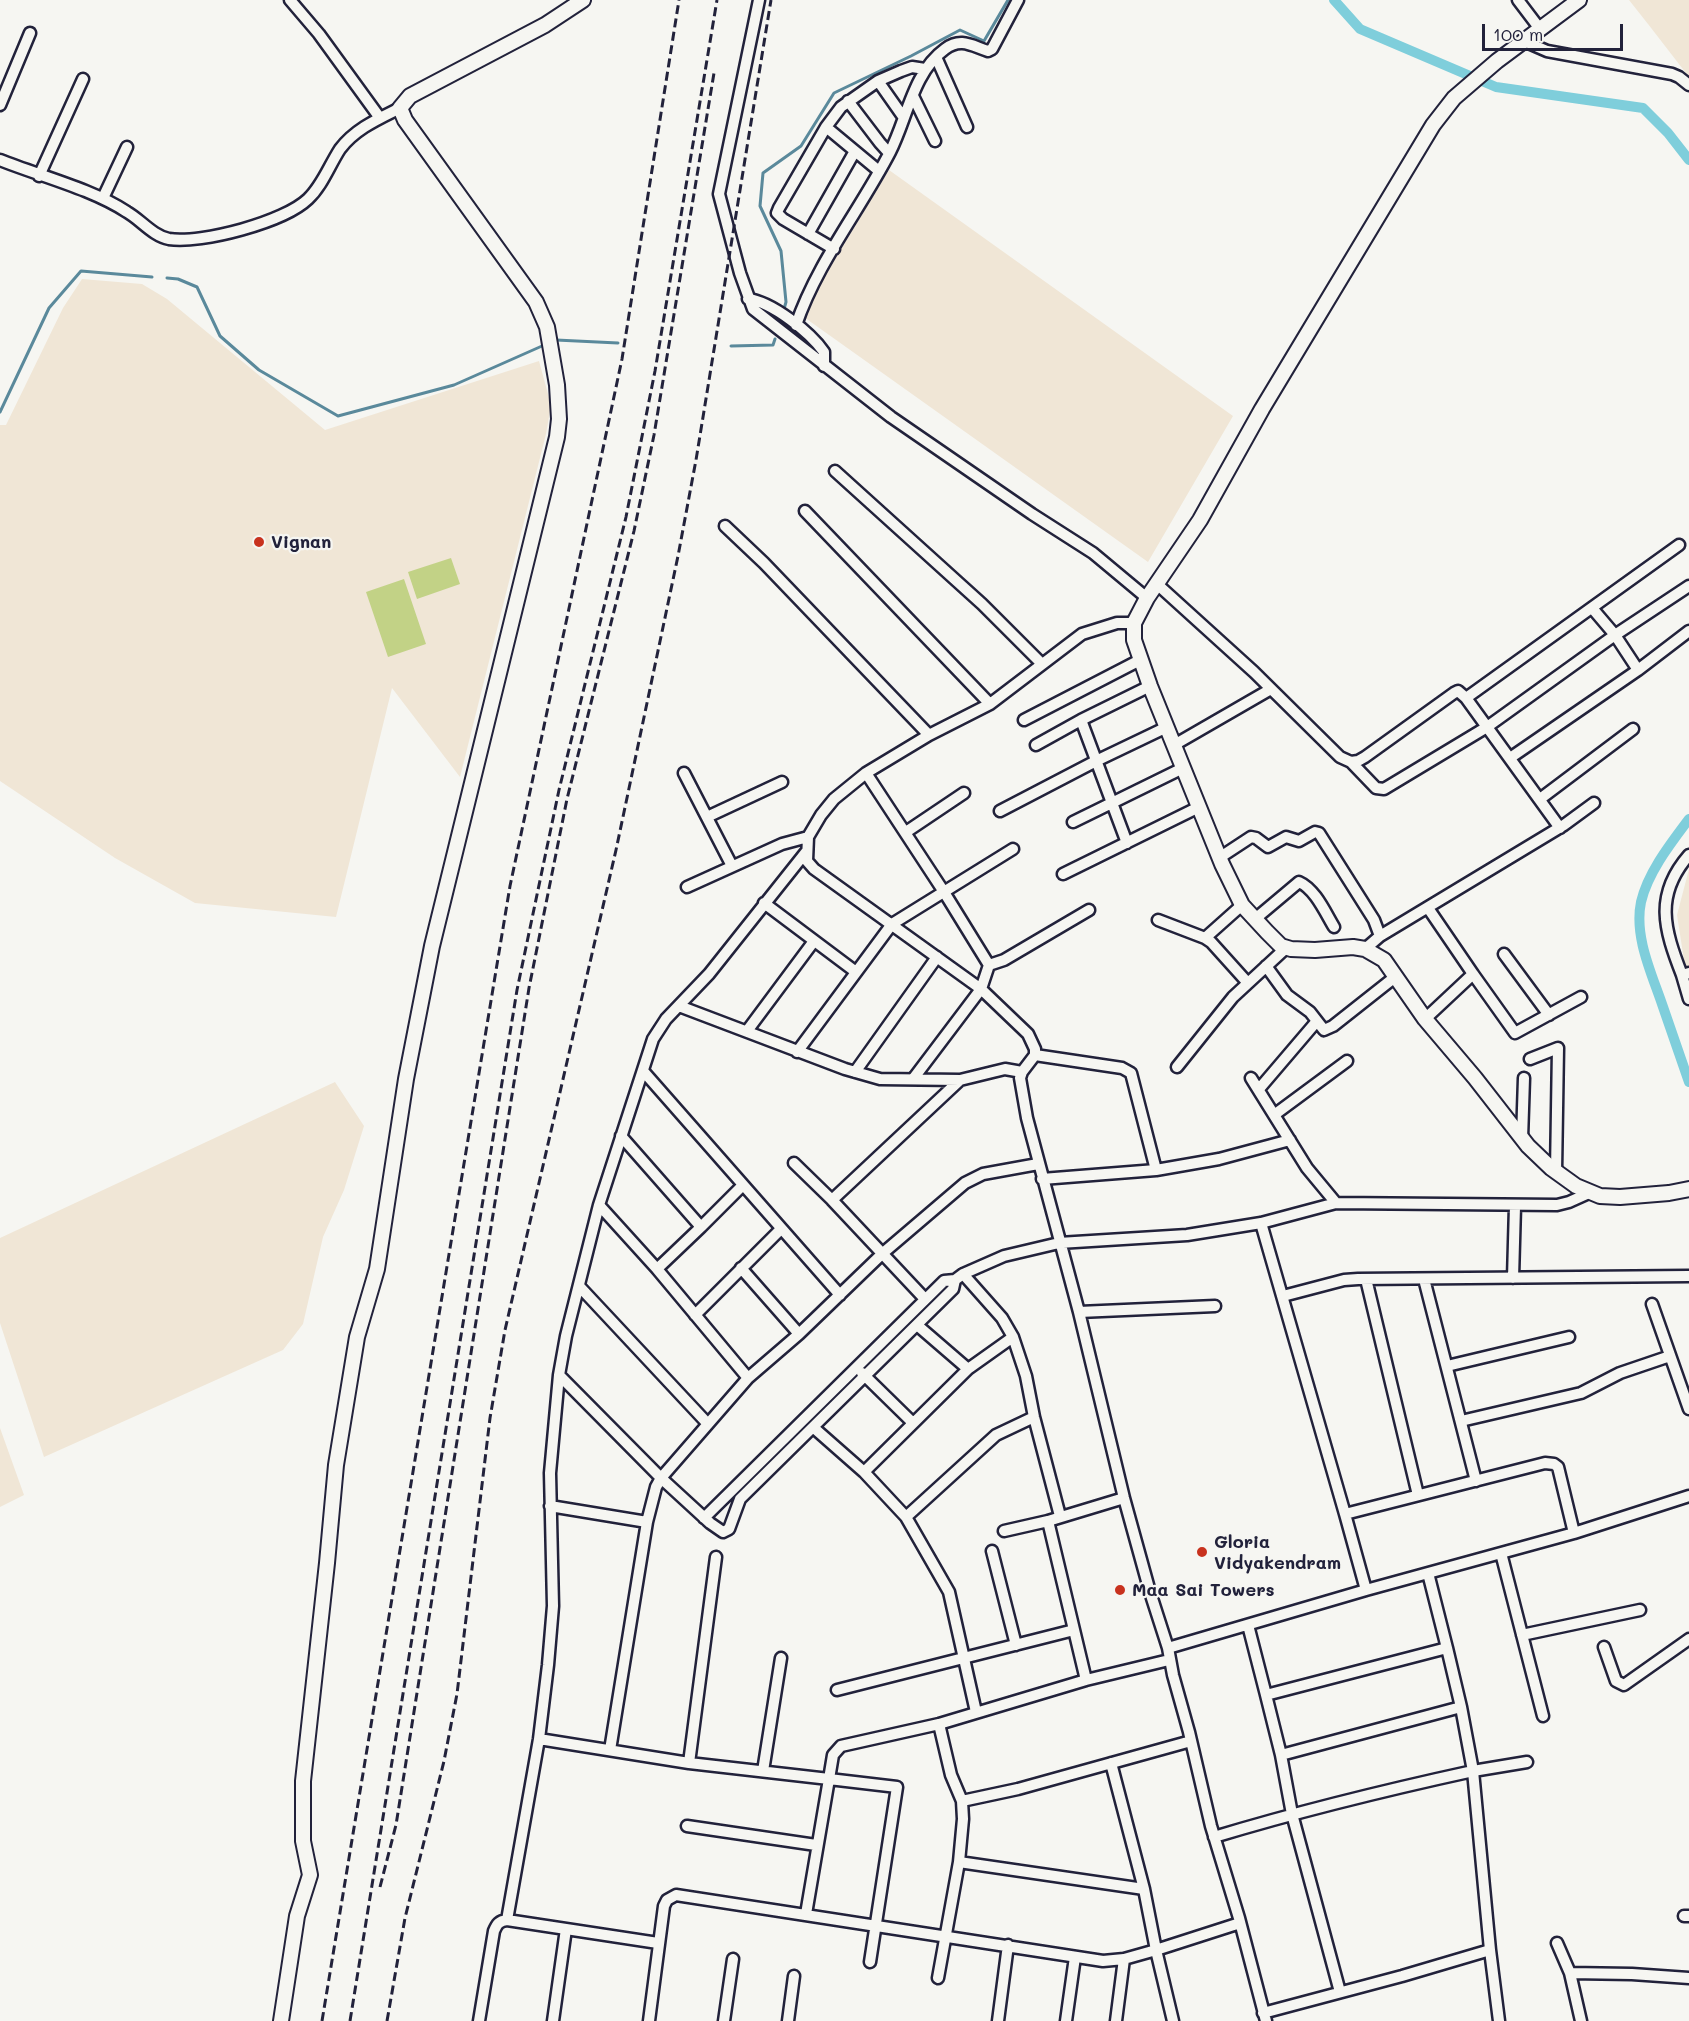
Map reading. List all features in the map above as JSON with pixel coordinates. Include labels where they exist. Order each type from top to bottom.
[{"type":"street","points":[[290,0],[319,34],[380,118]]},
{"type":"street","points":[[0,160],[103,198],[129,213],[158,235],[168,238],[186,239],[248,228],[285,215],[307,200],[318,188],[342,147],[368,124],[400,108],[410,96],[545,25],[583,0]]},
{"type":"street","points":[[759,0],[720,194],[748,299],[753,309],[760,317],[891,417],[1093,553],[1148,598]]},
{"type":"street","points":[[796,325],[808,294],[890,153],[925,69],[946,48],[955,43],[964,42],[988,51],[992,49],[1018,0]]},
{"type":"street","points":[[1518,0],[1540,29]]},
{"type":"street","points":[[1579,0],[1497,61],[1454,98],[1433,125],[1262,409],[1200,520],[1148,598],[1134,623],[1134,640],[1150,686],[1219,858],[1242,905],[1281,946],[1315,950],[1353,947],[1365,949],[1384,960],[1425,1019],[1522,1139],[1556,1172],[1589,1193],[1620,1197],[1689,1189]]},
{"type":"street","points":[[0,105],[30,33]]},
{"type":"street","points":[[1524,41],[1547,51],[1672,74],[1689,85]]},
{"type":"street","points":[[936,57],[967,127]]},
{"type":"street","points":[[834,249],[783,219],[777,213],[826,127],[848,101],[878,81],[912,67],[925,69]]},
{"type":"street","points":[[39,176],[82,79]]},
{"type":"street","points":[[878,81],[904,118]]},
{"type":"street","points":[[913,96],[935,141]]},
{"type":"street","points":[[848,101],[890,153]]},
{"type":"street","points":[[281,2021],[297,1916],[310,1875],[303,1841],[303,1781],[336,1465],[357,1337],[376,1269],[404,1091],[426,973],[491,699],[545,490],[559,418],[557,385],[547,327],[536,302],[405,120],[400,108]]},
{"type":"street","points":[[826,127],[879,171]]},
{"type":"street","points":[[103,198],[126,147]]},
{"type":"street","points":[[808,234],[855,151]]},
{"type":"street","points":[[748,299],[763,302],[796,325],[824,352],[824,366]]},
{"type":"street","points":[[835,471],[982,603],[1042,664]]},
{"type":"street","points":[[805,511],[990,704]]},
{"type":"street","points":[[725,526],[764,563],[929,735]]},
{"type":"street","points":[[1466,698],[1679,545]]},
{"type":"street","points":[[1157,584],[1271,689],[1340,757],[1351,762],[1376,788],[1384,789],[1487,727],[1615,635],[1689,586]]},
{"type":"street","points":[[1592,608],[1615,635],[1638,670]]},
{"type":"street","points":[[1134,623],[1117,623],[1082,634],[990,704],[929,735],[866,773],[834,799],[821,815],[808,837],[807,861],[814,869],[981,989],[1033,1041],[1035,1055],[1022,1072],[1019,1085],[1038,1164],[1079,1312],[1124,1498],[1169,1654],[1214,1837],[1240,1923],[1264,2017],[1340,1992],[1490,1950]]},
{"type":"street","points":[[1510,758],[1689,632]]},
{"type":"street","points":[[1024,720],[1140,660]]},
{"type":"street","points":[[1036,745],[1150,686]]},
{"type":"street","points":[[1174,745],[1271,689]]},
{"type":"street","points":[[1351,762],[1365,757],[1458,691],[1466,698],[1560,828]]},
{"type":"street","points":[[1081,720],[1127,843]]},
{"type":"street","points":[[1000,811],[1167,727]]},
{"type":"street","points":[[1540,799],[1633,729]]},
{"type":"street","points":[[1073,822],[1183,768]]},
{"type":"street","points":[[684,773],[732,866]]},
{"type":"street","points":[[866,773],[906,832],[989,965]]},
{"type":"street","points":[[707,817],[782,782]]},
{"type":"street","points":[[906,832],[964,793]]},
{"type":"street","points":[[1365,949],[1380,936],[1560,828],[1594,804]]},
{"type":"street","points":[[1063,874],[1198,807]]},
{"type":"street","points":[[1219,858],[1251,837],[1256,837],[1268,847],[1286,837],[1299,841],[1319,832],[1374,920],[1380,936]]},
{"type":"street","points":[[687,887],[782,844],[808,837]]},
{"type":"street","points":[[797,1052],[892,924],[1013,849]]},
{"type":"street","points":[[507,1920],[539,1739],[553,1606],[550,1473],[559,1375],[599,1204],[653,1039],[666,1019],[709,974],[806,852]]},
{"type":"street","points":[[1689,855],[1671,879],[1665,916],[1669,940],[1685,974],[1689,999]]},
{"type":"street","points":[[1255,919],[1299,882],[1303,883],[1320,903],[1334,927]]},
{"type":"street","points":[[764,903],[856,972]]},
{"type":"street","points":[[1205,938],[1242,905]]},
{"type":"street","points":[[1428,908],[1515,1033],[1581,997]]},
{"type":"street","points":[[989,965],[1004,960],[1089,910]]},
{"type":"street","points":[[1158,920],[1205,938],[1219,949],[1247,982]]},
{"type":"street","points":[[747,1031],[814,941]]},
{"type":"street","points":[[1177,1067],[1211,1022],[1247,982],[1286,948]]},
{"type":"street","points":[[1504,954],[1549,1015]]},
{"type":"street","points":[[855,1072],[937,957]]},
{"type":"street","points":[[913,1079],[981,989],[989,965]]},
{"type":"street","points":[[1266,966],[1287,995],[1310,1012],[1321,1028],[1328,1029],[1395,977]]},
{"type":"street","points":[[1425,1019],[1473,974]]},
{"type":"street","points":[[679,1006],[797,1052],[880,1079],[960,1080],[1005,1069],[1022,1072]]},
{"type":"street","points":[[1259,1089],[1317,1021]]},
{"type":"street","points":[[1530,1059],[1558,1048],[1556,1172]]},
{"type":"street","points":[[1035,1055],[1122,1068],[1131,1073],[1156,1170]]},
{"type":"street","points":[[1274,1115],[1347,1061]]},
{"type":"street","points":[[644,1072],[840,1295]]},
{"type":"street","points":[[1251,1078],[1307,1168],[1336,1203]]},
{"type":"street","points":[[1522,1139],[1524,1078]]},
{"type":"street","points":[[832,1200],[960,1080]]},
{"type":"street","points":[[621,1136],[701,1227]]},
{"type":"street","points":[[1042,1179],[1156,1170],[1219,1159],[1290,1140]]},
{"type":"street","points":[[795,1163],[925,1299]]},
{"type":"street","points":[[610,1750],[647,1522],[652,1500],[661,1478],[748,1378],[799,1334],[883,1253],[965,1183],[982,1174],[1038,1164]]},
{"type":"street","points":[[657,1269],[743,1185]]},
{"type":"street","points":[[704,1518],[944,1281],[959,1277],[1004,1256],[1059,1243],[1187,1235],[1261,1223],[1336,1203],[1557,1205],[1589,1193]]},
{"type":"street","points":[[599,1204],[748,1378]]},
{"type":"street","points":[[1513,1278],[1515,1206]]},
{"type":"street","points":[[1261,1223],[1366,1590]]},
{"type":"street","points":[[695,1315],[781,1228]]},
{"type":"street","points":[[741,1268],[799,1334]]},
{"type":"street","points":[[1283,1296],[1344,1280],[1689,1276]]},
{"type":"street","points":[[559,1375],[661,1478],[704,1518],[723,1532],[729,1529],[740,1499],[953,1289],[959,1277]]},
{"type":"street","points":[[959,1277],[1002,1318],[1014,1337],[1026,1376],[1034,1417],[1060,1516]]},
{"type":"street","points":[[1366,1279],[1418,1495]]},
{"type":"street","points":[[1424,1279],[1476,1480]]},
{"type":"street","points":[[579,1286],[708,1424]]},
{"type":"street","points":[[1652,1304],[1689,1409]]},
{"type":"street","points":[[1079,1312],[1215,1306]]},
{"type":"street","points":[[917,1325],[968,1369]]},
{"type":"street","points":[[1447,1366],[1569,1336]]},
{"type":"street","points":[[864,1472],[968,1369],[1014,1337]]},
{"type":"street","points":[[1461,1421],[1581,1392],[1620,1373],[1670,1356]]},
{"type":"street","points":[[857,1367],[913,1423]]},
{"type":"street","points":[[906,1517],[996,1435],[1034,1417]]},
{"type":"street","points":[[814,1428],[864,1472],[906,1517],[949,1592],[976,1712]]},
{"type":"street","points":[[1345,1514],[1545,1463],[1558,1467],[1574,1533]]},
{"type":"street","points":[[806,1914],[833,1755],[841,1746],[939,1724],[1169,1654],[1248,1625],[1574,1533],[1689,1496]]},
{"type":"street","points":[[1004,1530],[1048,1521],[1124,1498]]},
{"type":"street","points":[[550,1506],[647,1522]]},
{"type":"street","points":[[1048,1521],[1086,1680]]},
{"type":"street","points":[[992,1551],[1016,1645]]},
{"type":"street","points":[[1501,1553],[1543,1716]]},
{"type":"street","points":[[689,1763],[716,1557]]},
{"type":"street","points":[[1428,1573],[1461,1707],[1473,1771],[1499,2021]]},
{"type":"street","points":[[1522,1635],[1640,1610]]},
{"type":"street","points":[[1248,1625],[1281,1755],[1292,1814],[1340,1992]]},
{"type":"street","points":[[837,1690],[1074,1630]]},
{"type":"street","points":[[1604,1647],[1616,1681],[1624,1685],[1689,1639]]},
{"type":"street","points":[[1266,1695],[1447,1648]]},
{"type":"street","points":[[763,1771],[781,1658]]},
{"type":"street","points":[[1281,1755],[1461,1707]]},
{"type":"street","points":[[938,1978],[959,1862],[963,1819],[962,1801],[951,1775],[939,1724]]},
{"type":"street","points":[[539,1739],[689,1763],[897,1787],[870,1962]]},
{"type":"street","points":[[962,1801],[1018,1789],[1191,1741]]},
{"type":"street","points":[[1214,1837],[1292,1814],[1388,1790],[1473,1771],[1527,1762]]},
{"type":"street","points":[[1111,1763],[1144,1889],[1155,1950],[1173,2021]]},
{"type":"street","points":[[687,1826],[816,1845]]},
{"type":"street","points":[[959,1862],[1144,1889]]},
{"type":"street","points":[[649,2021],[664,1906],[667,1900],[676,1895],[1103,1961],[1124,1959],[1240,1923]]},
{"type":"street","points":[[478,2021],[494,1931],[496,1925],[507,1920],[658,1943]]},
{"type":"street","points":[[553,2021],[566,1929]]},
{"type":"street","points":[[1557,1943],[1570,1973],[1580,2020],[1568,2021]]},
{"type":"street","points":[[998,2021],[1008,1946]]},
{"type":"street","points":[[1066,2021],[1076,1957]]},
{"type":"street","points":[[724,2021],[733,1959]]},
{"type":"street","points":[[1116,2021],[1124,1959]]},
{"type":"street","points":[[1570,1973],[1689,1978]]},
{"type":"street","points":[[788,2021],[794,1976]]},
{"type":"shaded area","points":[[1629,0],[1689,0],[1689,77],[1648,24]]},
{"type":"shaded area","points":[[889,170],[1233,416],[1148,562],[801,315]]},
{"type":"shaded area","name":"Vignan","points":[[82,279],[142,284],[167,299],[325,430],[539,361],[551,405],[546,434],[460,777],[392,688],[336,917],[195,903],[115,858],[0,781],[0,425],[6,425],[63,308]]},
{"type":"shaded area","points":[[1689,869],[1689,975],[1684,960],[1677,915]]},
{"type":"shaded area","points":[[335,1082],[364,1126],[344,1190],[323,1237],[303,1324],[283,1350],[44,1457],[0,1323],[0,1238]]},
{"type":"shaded area","points":[[0,1428],[24,1495],[0,1507]]},
{"type":"green space","points":[[451,558],[460,584],[417,599],[408,572]]},
{"type":"green space","points":[[404,579],[426,644],[388,657],[366,592]]},
{"type":"waterway","points":[[784,309],[786,302],[781,251],[760,206],[763,173],[801,146],[834,93],[960,30],[984,41],[1008,0]]},
{"type":"waterway","points":[[1334,0],[1360,29],[1496,87],[1643,108],[1668,133],[1689,160]]},
{"type":"waterway","points":[[0,412],[49,308],[81,271],[152,277]]},
{"type":"waterway","points":[[167,278],[178,279],[197,287],[220,336],[259,370],[338,416],[454,385],[542,346]]},
{"type":"waterway","points":[[731,346],[773,345],[775,339]]},
{"type":"waterway","points":[[556,340],[618,343]]},
{"type":"waterway","points":[[1689,819],[1649,880],[1639,915],[1645,954],[1689,1082]]},
{"type":"railway","points":[[322,2021],[510,886],[622,359],[679,0]]},
{"type":"railway","points":[[350,2021],[517,990],[559,790],[626,517],[655,371],[717,0]]},
{"type":"railway","points":[[387,2021],[405,1918],[444,1761],[457,1694],[490,1418],[505,1330],[616,850],[678,556],[696,460],[771,0]]},
{"type":"railway","points":[[380,1887],[396,1825],[529,988],[567,799],[634,531],[654,435],[714,73]]},
{"type":"place","name":"Vignan","points":[[259,542]]},
{"type":"place","name":"Gloria Vidyakendram","points":[[1202,1552]]},
{"type":"place","name":"Maa Sai Towers","points":[[1120,1590]]}]
